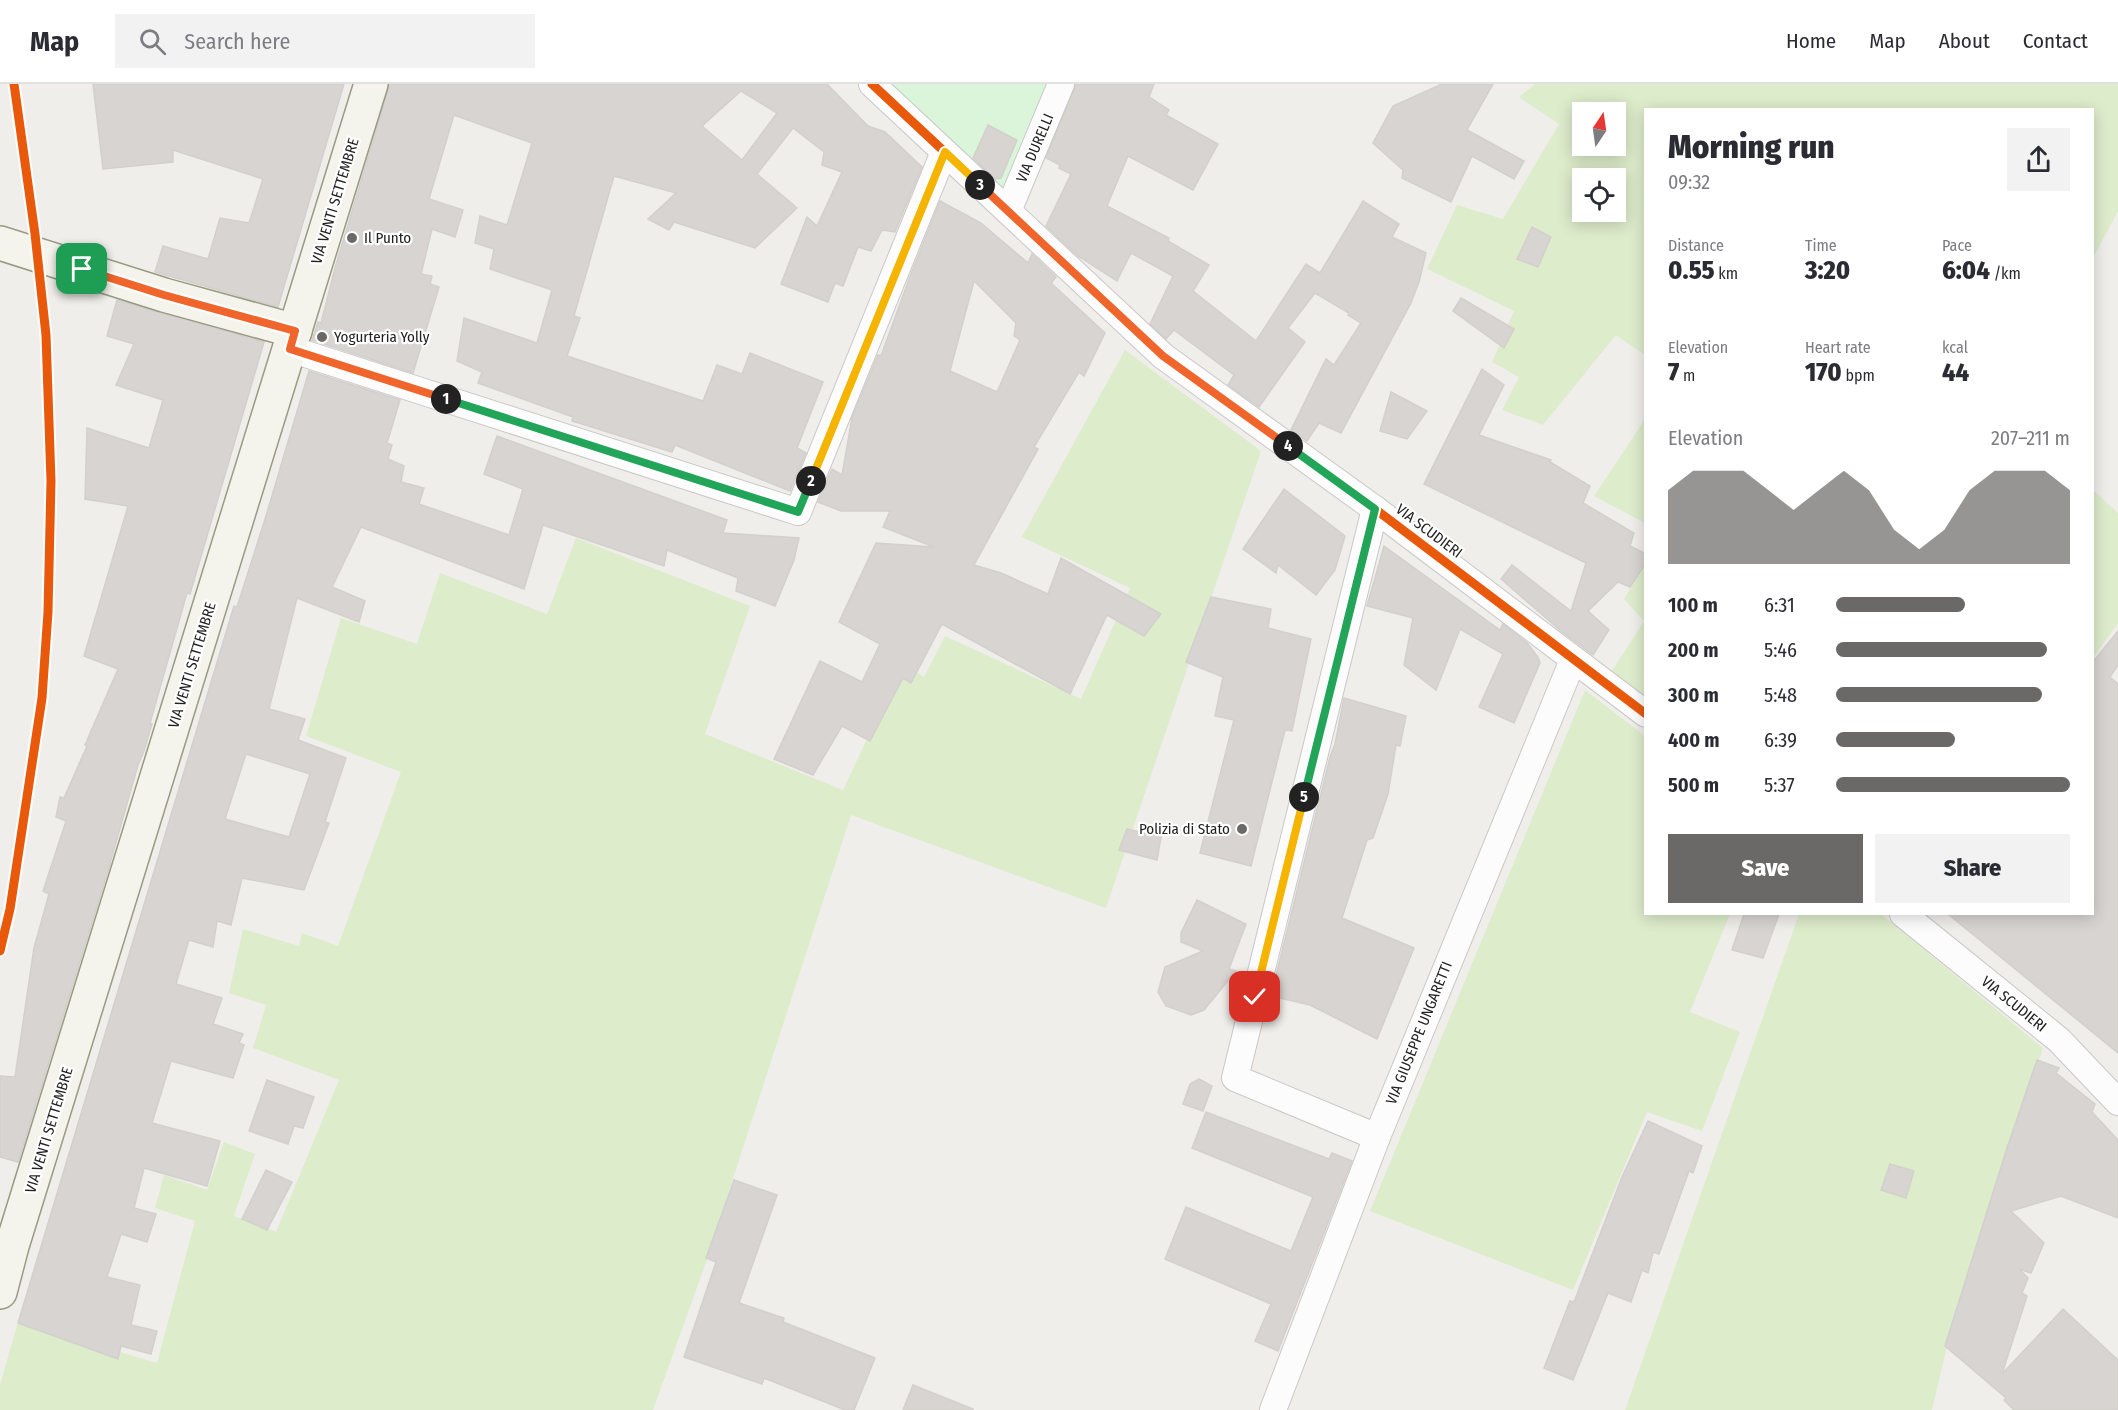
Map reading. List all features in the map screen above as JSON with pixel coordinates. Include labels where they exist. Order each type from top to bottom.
[{"type":"main road","name":"VIA VENTI SETTEMBRE","points":[[0,1292],[6,1249],[371,84]]},
{"type":"main road","points":[[0,243],[164,295],[292,340]]},
{"type":"street","name":"VIA SCUDIERI","points":[[872,84],[1163,356],[1375,509],[1644,713]]},
{"type":"street","name":"VIA DURELLI","points":[[1008,211],[1061,84]]},
{"type":"street","points":[[292,340],[798,512],[945,152]]},
{"type":"street","points":[[1375,509],[1235,1078],[1377,1137]]},
{"type":"street","name":"VIA GIUSEPPE UNGARETTI","points":[[1273,1410],[1377,1137],[1573,660]]},
{"type":"street","name":"VIA SCUDIERI","points":[[1904,915],[2059,1040],[2118,1102]]},
{"type":"green space","points":[[887,84],[1051,84],[1005,193]]},
{"type":"green space","points":[[1535,84],[2118,84],[2118,211],[2094,256],[2094,108],[1644,108],[1644,354],[1616,335],[1543,425],[1502,410],[1519,377],[1492,362],[1514,311],[1427,269],[1457,205],[1503,219],[1559,124],[1519,97]]},
{"type":"green space","points":[[1125,350],[1261,451],[1106,908],[851,815],[704,1268],[653,1410],[0,1410],[0,1385],[18,1322],[157,1363],[195,1221],[155,1208],[164,1175],[207,1190],[224,1142],[255,1154],[234,1216],[276,1232],[339,1080],[253,1048],[266,1005],[229,993],[243,929],[299,946],[302,933],[338,946],[401,772],[306,736],[341,618],[417,644],[440,573],[547,614],[576,538],[750,606],[705,734],[843,790],[903,663],[924,677],[945,636],[1081,699],[1130,588],[1022,537]]},
{"type":"green space","points":[[1644,421],[1644,522],[1594,496]]},
{"type":"green space","points":[[2094,491],[2118,513],[2118,623],[2094,657]]},
{"type":"green space","points":[[1644,566],[1644,621],[1624,599]]},
{"type":"green space","points":[[1644,621],[1644,695],[1612,671]]},
{"type":"green space","points":[[1585,690],[1644,735],[1644,915],[1730,915],[1690,1012],[1740,1032],[1702,1131],[1647,1112],[1573,1290],[1370,1211]]},
{"type":"green space","points":[[1799,915],[1882,915],[2043,1048],[1947,1346],[1932,1410],[1625,1410]]},
{"type":"building","points":[[93,84],[344,84],[278,307],[155,272],[163,246],[208,259],[220,218],[249,223],[263,179],[173,150],[173,162],[103,169]]},
{"type":"building","points":[[390,84],[827,84],[868,126],[885,132],[922,167],[895,232],[882,230],[871,251],[858,247],[843,286],[835,283],[828,302],[781,284],[807,217],[817,226],[842,172],[822,165],[824,152],[793,128],[757,174],[797,208],[755,248],[674,222],[669,230],[648,219],[676,193],[614,176],[574,316],[580,318],[567,356],[703,401],[717,365],[742,374],[750,353],[823,382],[797,448],[806,453],[790,491],[675,445],[672,452],[572,421],[573,417],[478,383],[482,372],[457,361],[464,318],[537,343],[552,290],[490,269],[494,249],[475,243],[480,216],[507,225],[532,143],[454,115],[429,199],[463,210],[455,237],[432,229],[421,274],[432,276],[430,284],[439,287],[413,373],[312,340],[318,322],[321,323],[335,268]],"holes":[[[741,91],[777,113],[742,160],[702,126]]]},
{"type":"building","points":[[1076,84],[1154,84],[1149,97],[1169,110],[1166,115],[1218,144],[1193,190],[1128,156],[1107,206],[1169,238],[1168,241],[1209,265],[1193,291],[1256,341],[1306,264],[1320,273],[1363,201],[1399,224],[1392,237],[1426,253],[1411,303],[1341,433],[1319,423],[1307,441],[1291,430],[1326,359],[1334,365],[1361,323],[1348,315],[1349,313],[1315,293],[1288,328],[1305,342],[1259,407],[1228,385],[1234,375],[1174,330],[1166,339],[1150,324],[1173,276],[1131,253],[1117,281],[1078,256],[1046,226],[1071,174],[1046,158]]},
{"type":"building","points":[[1442,84],[1493,84],[1467,130],[1524,161],[1514,179],[1472,156],[1451,202],[1402,178],[1403,170],[1373,143],[1393,106]]},
{"type":"building","points":[[988,125],[1017,140],[1001,178],[995,179],[973,158]]},
{"type":"building","points":[[940,201],[981,223],[1028,263],[1032,254],[1056,277],[1051,283],[1105,333],[1084,376],[1079,372],[1034,447],[1038,449],[974,565],[1001,573],[1048,594],[1061,558],[1161,614],[1144,636],[1107,615],[1070,694],[942,624],[911,683],[903,678],[870,741],[842,726],[813,775],[774,759],[820,661],[862,682],[880,644],[839,622],[876,543],[934,547],[883,527],[890,511],[841,511],[818,502],[832,469],[842,475],[852,418],[878,355],[881,356]],"holes":[[[974,281],[1016,323],[1014,336],[1020,340],[997,392],[950,371]]]},
{"type":"building","points":[[1532,227],[1551,237],[1538,267],[1517,259]]},
{"type":"building","points":[[1461,298],[1514,329],[1504,348],[1453,311]]},
{"type":"building","points":[[117,300],[264,342],[190,594],[187,593],[144,751],[18,1162],[0,1157],[0,1076],[15,1077],[34,948],[49,894],[43,891],[66,821],[56,817],[60,797],[64,798],[118,669],[84,656],[128,506],[85,499],[87,428],[149,448],[163,400],[116,385],[134,344],[107,336]]},
{"type":"building","points":[[1482,369],[1504,385],[1479,435],[1551,460],[1550,462],[1590,486],[1583,503],[1634,533],[1630,546],[1644,553],[1644,566],[1630,587],[1618,582],[1588,611],[1609,630],[1593,655],[1561,631],[1501,579],[1512,565],[1571,611],[1586,563],[1424,484]]},
{"type":"building","points":[[309,371],[400,400],[387,443],[392,445],[388,459],[404,466],[401,482],[424,488],[419,504],[509,535],[523,489],[484,474],[497,436],[727,520],[723,533],[799,538],[794,560],[775,606],[736,591],[738,578],[667,550],[664,566],[543,525],[524,589],[361,527],[332,587],[365,601],[359,622],[297,598],[269,709],[305,719],[298,740],[346,758],[325,822],[329,823],[304,890],[242,878],[231,925],[217,921],[213,947],[189,940],[176,984],[222,998],[213,1024],[243,1034],[239,1043],[244,1045],[233,1078],[171,1061],[152,1123],[220,1141],[207,1186],[144,1168],[134,1208],[156,1214],[147,1242],[121,1234],[107,1277],[140,1285],[131,1325],[157,1331],[151,1354],[121,1346],[118,1359],[18,1323],[234,606],[237,607]],"holes":[[[246,754],[310,774],[289,837],[225,819]]]},
{"type":"building","points":[[1391,392],[1427,411],[1407,439],[1380,431]]},
{"type":"building","points":[[1284,489],[1345,536],[1335,570],[1316,595],[1278,565],[1276,573],[1243,549]]},
{"type":"building","points":[[1384,546],[1500,630],[1503,624],[1527,643],[1538,657],[1540,663],[1514,723],[1479,707],[1503,654],[1460,629],[1436,690],[1404,665],[1413,618],[1367,606]]},
{"type":"building","points":[[1211,597],[1271,609],[1268,628],[1311,639],[1292,731],[1285,730],[1251,866],[1200,853],[1234,720],[1215,716],[1223,677],[1186,662]]},
{"type":"building","points":[[2118,631],[2118,665],[2110,677],[2118,684],[2118,1053],[1949,915],[2094,915],[2094,661]]},
{"type":"building","points":[[1344,698],[1406,716],[1400,746],[1396,745],[1388,794],[1373,838],[1367,840],[1342,918],[1414,948],[1377,1039],[1310,1005],[1271,996],[1335,744]]},
{"type":"building","points":[[1127,829],[1161,837],[1157,860],[1119,850]]},
{"type":"building","points":[[1197,900],[1246,924],[1229,969],[1236,971],[1204,1010],[1191,1015],[1166,1006],[1158,992],[1165,967],[1203,951],[1181,942],[1181,933]]},
{"type":"building","points":[[1744,915],[1779,915],[1763,958],[1732,950]]},
{"type":"building","points":[[2037,1060],[2059,1068],[2056,1073],[2095,1104],[2092,1112],[2118,1140],[2118,1218],[2061,1196],[2011,1211],[2044,1243],[2031,1273],[2019,1269],[2028,1278],[2022,1293],[2027,1296],[2002,1374],[2063,1309],[2118,1360],[2118,1410],[2014,1410],[2004,1400],[2006,1398],[1945,1346]]},
{"type":"building","points":[[1199,1079],[1212,1086],[1203,1111],[1183,1104],[1190,1084]]},
{"type":"building","points":[[267,1080],[314,1097],[303,1128],[294,1126],[288,1144],[249,1131]]},
{"type":"building","points":[[1206,1112],[1329,1159],[1332,1153],[1352,1161],[1278,1351],[1255,1341],[1271,1304],[1165,1259],[1186,1207],[1291,1251],[1313,1197],[1192,1148]]},
{"type":"building","points":[[1648,1121],[1702,1146],[1693,1173],[1689,1171],[1659,1254],[1653,1252],[1648,1273],[1642,1270],[1631,1302],[1608,1293],[1573,1380],[1544,1368],[1570,1301],[1574,1302],[1622,1177]]},
{"type":"building","points":[[1890,1164],[1914,1171],[1906,1198],[1881,1190]]},
{"type":"building","points":[[266,1170],[292,1182],[267,1230],[242,1219]]},
{"type":"building","points":[[734,1180],[777,1195],[739,1303],[784,1318],[783,1322],[875,1358],[854,1410],[845,1410],[764,1378],[762,1384],[684,1357],[716,1262],[706,1258]]},
{"type":"building","points":[[913,1385],[973,1409],[973,1410],[903,1410]]},
{"type":"cycle path","points":[[0,951],[10,909],[42,698],[48,612],[51,481],[46,335],[35,234],[14,84]]},
{"type":"cycle path","points":[[872,84],[1163,356],[1375,509],[1644,712]]},
{"type":"cycle path","points":[[290,349],[798,512],[944,152]]},
{"type":"place","name":"Il Punto","points":[[352,238]]},
{"type":"place","name":"Yogurteria Yolly","points":[[322,337]]},
{"type":"place","name":"Polizia di Stato","points":[[1242,829]]},
{"type":"route","points":[[82,269],[164,295],[295,331],[290,349],[798,512],[945,152],[1163,356],[1375,509],[1255,997]]}]
